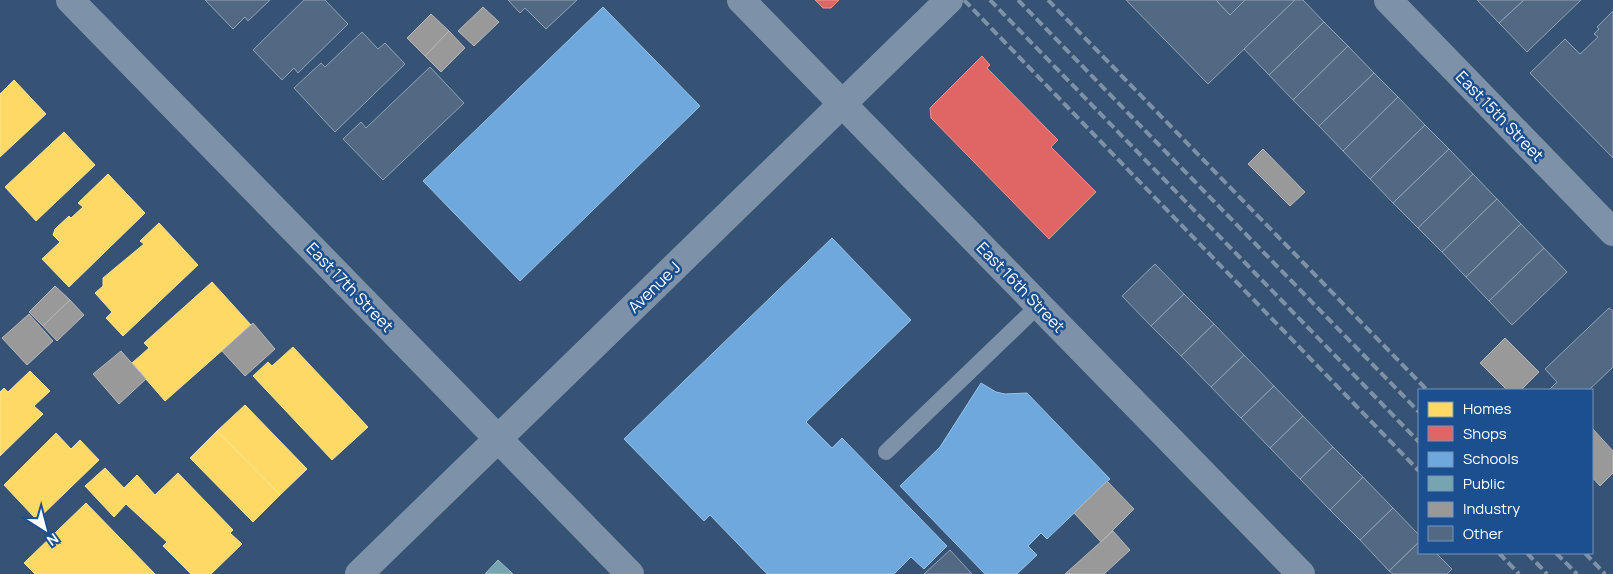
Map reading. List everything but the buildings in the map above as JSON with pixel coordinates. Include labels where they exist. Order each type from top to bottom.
[{"type":"street","name":"East 17th Street","points":[[70,0],[630,574]]},
{"type":"street","name":"East 16th Street","points":[[741,0],[1301,574]]},
{"type":"street","name":"Avenue J","points":[[359,574],[949,0]]},
{"type":"street","name":"East 15th Street","points":[[1388,0],[1613,232]]},
{"type":"lane","points":[[886,452],[1039,305]]},
{"type":"railway","points":[[964,0],[1418,470]]},
{"type":"railway","points":[[990,0],[1418,441]]},
{"type":"railway","points":[[1018,0],[1418,411]]},
{"type":"railway","points":[[1048,0],[1426,389]]},
{"type":"railway","points":[[1500,554],[1519,574]]},
{"type":"railway","points":[[1528,554],[1547,574]]},
{"type":"railway","points":[[1557,554],[1577,574]]},
{"type":"railway","points":[[1586,554],[1605,574]]}]
